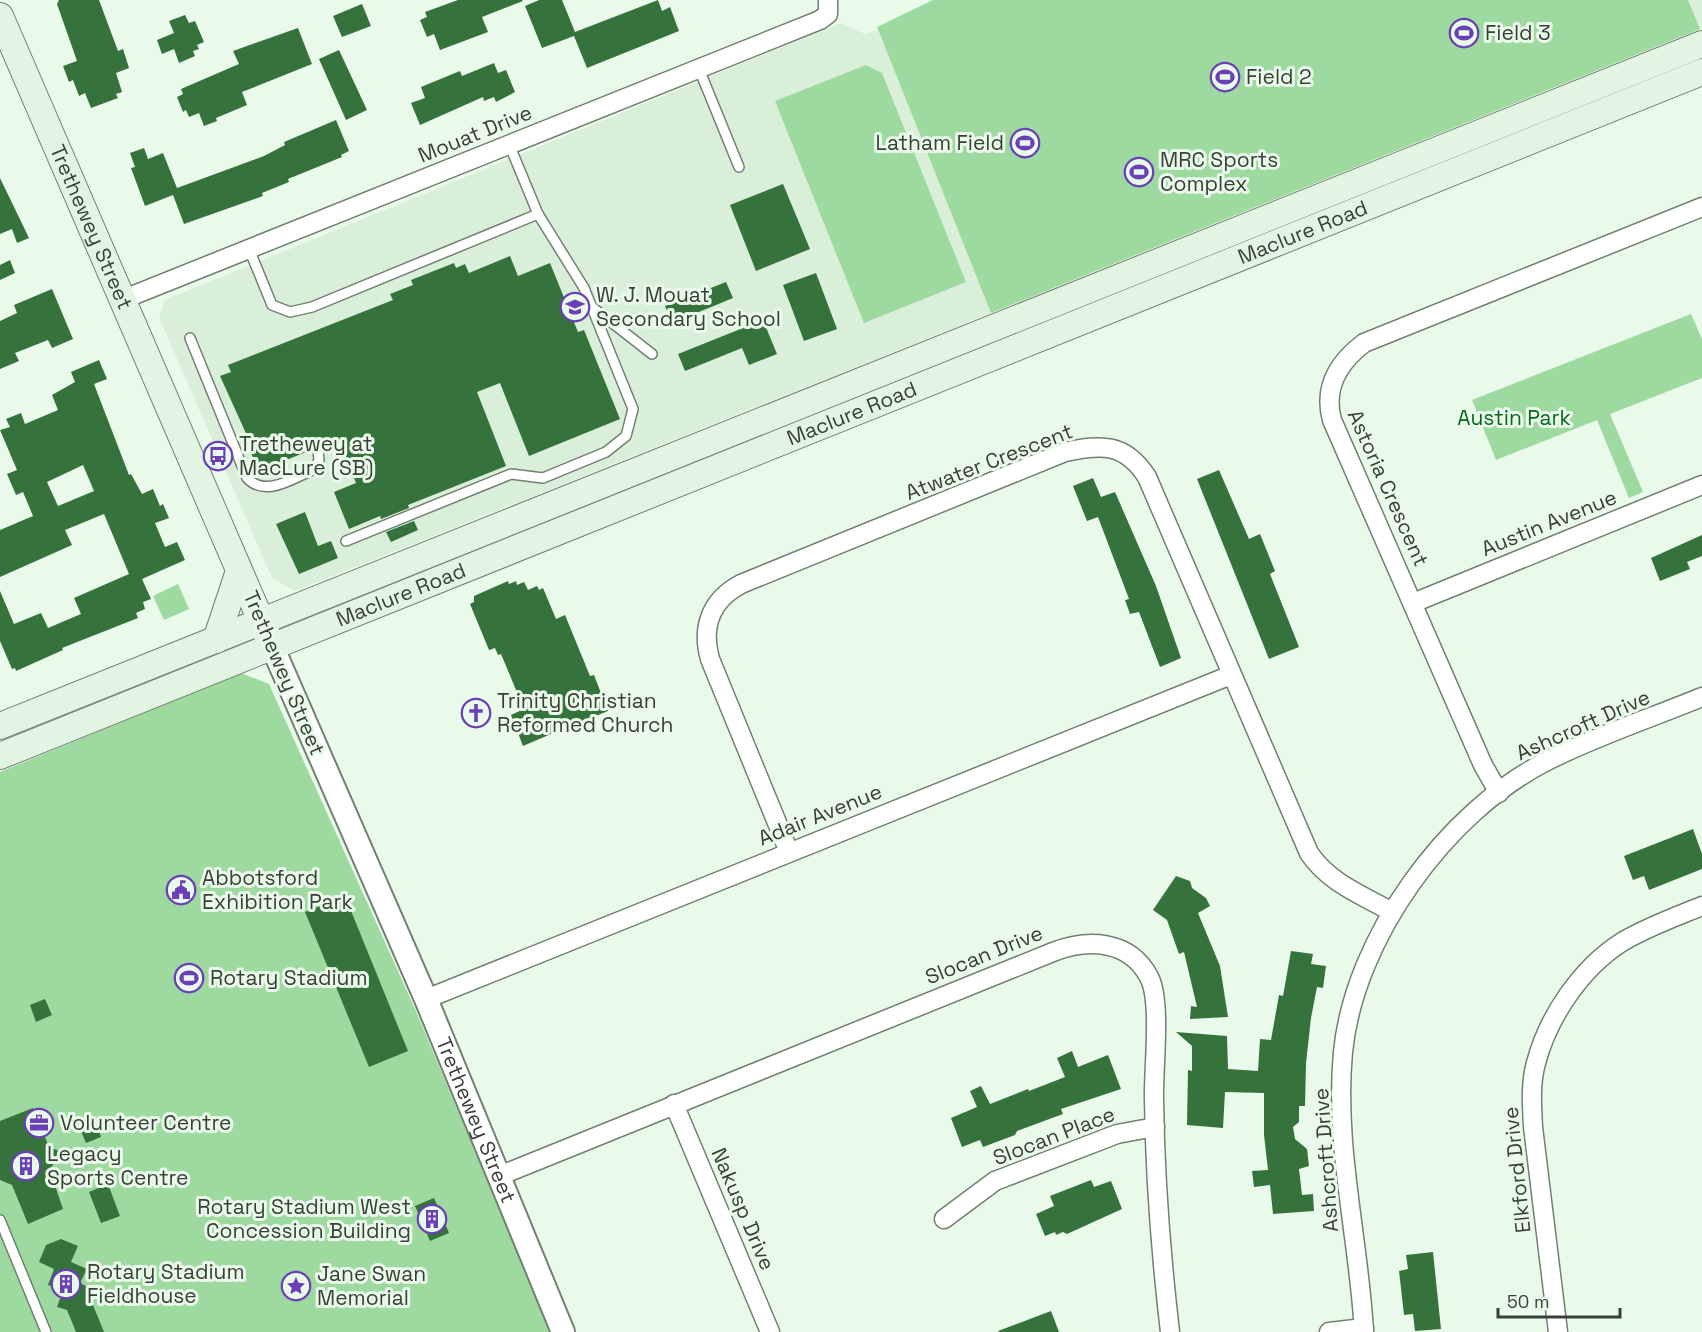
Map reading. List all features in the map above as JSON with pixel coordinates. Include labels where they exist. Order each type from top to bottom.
[{"type":"main road","name":"Trethewey Street","points":[[0,16],[272,646]]},
{"type":"main road","name":"Maclure Road","points":[[0,726],[1702,44]]},
{"type":"main road","name":"Maclure Road","points":[[0,756],[1702,72]]},
{"type":"main road","points":[[216,640],[239,571]]},
{"type":"street","name":"Mouat Drive","points":[[124,299],[820,20],[828,14],[828,0]]},
{"type":"street","name":"Astoria Crescent","points":[[1499,793],[1483,765],[1332,420],[1329,395],[1338,368],[1364,343],[1702,207]]},
{"type":"street","name":"Atwater Crescent","points":[[789,852],[710,659],[706,644],[706,625],[719,600],[741,584],[1065,452],[1107,447],[1121,450],[1139,465],[1147,477],[1309,853],[1318,867],[1331,878],[1392,912]]},
{"type":"street","name":"Austin Avenue","points":[[1413,603],[1702,485]]},
{"type":"street","name":"Trethewey Street","points":[[272,646],[426,999],[563,1332]]},
{"type":"street","name":"Adair Avenue","points":[[426,999],[1231,675]]},
{"type":"street","name":"Ashcroft Drive","points":[[1364,1330],[1342,1132],[1343,1051],[1357,991],[1371,951],[1392,912],[1420,872],[1447,841],[1499,793],[1547,761],[1702,697]]},
{"type":"street","name":"Elkford Drive","points":[[1558,1332],[1533,1127],[1532,1097],[1535,1064],[1557,1013],[1595,963],[1621,942],[1702,906]]},
{"type":"street","name":"Slocan Drive","points":[[499,1176],[1069,946],[1077,943],[1098,943],[1125,951],[1149,977],[1155,999],[1155,1127],[1170,1332]]},
{"type":"street","name":"Nakusp Drive","points":[[674,1104],[770,1332]]},
{"type":"street","name":"Slocan Place","points":[[944,1219],[995,1181],[1117,1134],[1155,1127]]},
{"type":"street","points":[[1329,1332],[1364,1330]]},
{"type":"lane","points":[[699,69],[739,167]]},
{"type":"lane","points":[[346,541],[511,474],[543,478],[606,452],[626,436],[633,409],[584,288],[538,214],[509,144]]},
{"type":"lane","points":[[249,249],[272,305],[290,312],[312,307],[538,214]]},
{"type":"lane","points":[[591,306],[652,354]]},
{"type":"lane","points":[[190,338],[248,478],[255,486],[268,488],[315,469],[319,460],[318,450]]},
{"type":"lane","points":[[0,1220],[46,1332]]},
{"type":"shaded area","points":[[1688,0],[1702,0],[1702,28],[1700,29]]},
{"type":"shaded area","name":"W. J. Mouat Secondary School","points":[[841,23],[865,34],[878,30],[991,313],[295,591],[272,578],[159,317],[165,300]]},
{"type":"green space","name":"MRC Sports Complex","points":[[933,0],[1688,0],[1700,29],[991,313],[877,27]]},
{"type":"green space","points":[[866,65],[882,73],[966,282],[864,323],[775,101]]},
{"type":"green space","name":"Austin Park","points":[[1691,314],[1702,339],[1702,378],[1610,414],[1643,492],[1629,498],[1597,420],[1496,460],[1472,400]]},
{"type":"green space","points":[[178,584],[189,609],[164,620],[153,596]]},
{"type":"green space","name":"Rotary Stadium","points":[[241,673],[269,684],[415,1009],[551,1332],[0,1332],[0,772]]},
{"type":"building","points":[[59,0],[99,0],[118,51],[123,49],[129,68],[116,73],[122,92],[116,94],[118,98],[91,108],[85,93],[79,96],[73,80],[69,82],[63,66],[77,61],[57,4]]},
{"type":"building","points":[[458,0],[523,1],[482,17],[488,32],[440,50],[434,34],[427,37],[420,20],[427,17],[425,12]]},
{"type":"building","points":[[539,0],[562,0],[575,32],[658,0],[662,11],[670,7],[679,31],[587,68],[574,36],[542,48],[525,6]]},
{"type":"building","points":[[362,4],[371,26],[342,37],[333,16]]},
{"type":"building","points":[[185,15],[189,23],[195,21],[204,42],[197,45],[199,49],[193,51],[195,56],[179,63],[174,49],[162,54],[157,40],[174,33],[169,21]]},
{"type":"building","points":[[298,28],[312,64],[242,92],[247,105],[216,118],[217,121],[204,126],[199,113],[189,117],[186,110],[183,112],[177,97],[183,94],[181,89],[239,64],[233,51]]},
{"type":"building","points":[[339,50],[367,110],[346,120],[319,59]]},
{"type":"building","points":[[494,63],[498,73],[506,70],[515,92],[496,102],[494,97],[484,101],[483,97],[420,125],[411,103],[425,98],[421,87],[460,71],[462,76]]},
{"type":"building","points":[[336,120],[349,151],[341,155],[342,157],[288,179],[289,182],[262,193],[263,196],[184,224],[173,195],[145,206],[131,168],[135,167],[130,153],[144,148],[148,159],[163,153],[177,188],[264,156],[285,145],[284,142]]},
{"type":"building","points":[[0,178],[29,238],[17,243],[12,229],[0,234]]},
{"type":"building","points":[[783,184],[810,249],[756,271],[730,205]]},
{"type":"building","points":[[510,256],[518,276],[550,263],[578,332],[584,330],[620,419],[529,456],[500,383],[477,392],[506,466],[408,505],[409,508],[381,519],[380,516],[349,529],[334,492],[356,483],[339,439],[323,445],[315,444],[311,450],[269,467],[267,463],[257,468],[246,440],[249,440],[220,376],[231,372],[228,365],[393,300],[390,294],[413,285],[411,280],[454,263],[456,268],[465,264],[469,273]]},
{"type":"building","points":[[10,260],[15,273],[0,280],[0,265]]},
{"type":"building","points":[[816,273],[837,329],[804,341],[783,285]]},
{"type":"building","points":[[726,282],[733,298],[672,323],[665,306]]},
{"type":"building","points":[[52,289],[73,339],[52,348],[48,340],[15,353],[19,361],[0,369],[0,321],[17,313],[14,305]]},
{"type":"building","points":[[763,320],[777,354],[749,365],[742,348],[685,371],[678,354]]},
{"type":"building","points":[[99,360],[107,379],[94,384],[129,475],[131,474],[142,494],[153,489],[160,506],[163,504],[169,518],[155,523],[165,547],[177,542],[185,560],[142,579],[151,599],[143,602],[145,609],[136,613],[138,618],[62,648],[63,650],[16,671],[15,668],[12,669],[0,641],[0,591],[14,624],[41,613],[48,628],[81,614],[74,598],[129,574],[104,514],[65,530],[72,545],[0,577],[0,530],[33,516],[23,492],[16,495],[7,474],[17,470],[0,430],[10,427],[6,419],[21,413],[25,424],[58,410],[52,395],[75,382],[71,372]],"holes":[[[83,465],[94,491],[58,506],[47,482]]]},
{"type":"building","points":[[1219,470],[1249,539],[1260,534],[1275,571],[1270,574],[1299,647],[1269,659],[1197,479]]},
{"type":"building","points":[[1093,478],[1101,497],[1115,492],[1156,586],[1181,658],[1160,667],[1139,612],[1130,614],[1125,600],[1129,599],[1098,517],[1087,521],[1073,486]]},
{"type":"building","points":[[305,512],[318,546],[331,541],[338,558],[299,574],[276,524]]},
{"type":"building","points":[[414,521],[418,530],[391,542],[386,532]]},
{"type":"building","points":[[1702,535],[1702,556],[1687,562],[1690,569],[1660,581],[1651,558]]},
{"type":"building","points":[[508,581],[509,584],[516,581],[517,585],[524,582],[528,590],[537,586],[539,590],[543,588],[556,619],[565,615],[590,676],[594,675],[608,711],[591,718],[593,722],[580,727],[579,722],[523,746],[511,715],[524,709],[501,654],[498,655],[495,648],[489,650],[470,604],[474,602],[474,596]]},
{"type":"building","points":[[1693,829],[1702,854],[1702,869],[1649,890],[1644,876],[1633,880],[1624,856]]},
{"type":"building","points":[[1176,876],[1190,881],[1192,888],[1206,898],[1210,906],[1198,913],[1220,966],[1228,1017],[1190,1019],[1191,1006],[1197,1007],[1184,952],[1179,954],[1167,920],[1153,910]]},
{"type":"building","points":[[345,896],[408,1051],[369,1067],[305,912]]},
{"type":"building","points":[[1291,951],[1313,954],[1311,964],[1326,966],[1323,988],[1317,987],[1311,1018],[1306,1063],[1305,1106],[1299,1106],[1299,1122],[1293,1127],[1295,1139],[1307,1149],[1309,1166],[1299,1169],[1302,1195],[1313,1194],[1314,1211],[1273,1214],[1270,1185],[1254,1187],[1252,1171],[1268,1170],[1264,1135],[1264,1093],[1225,1092],[1223,1128],[1187,1125],[1188,1070],[1192,1071],[1192,1046],[1176,1032],[1227,1036],[1228,1069],[1258,1071],[1260,1039],[1271,1040],[1279,995],[1283,996]]},
{"type":"building","points":[[45,999],[52,1015],[36,1022],[30,1005]]},
{"type":"building","points":[[1072,1051],[1078,1067],[1108,1055],[1121,1089],[1061,1109],[1063,1114],[1017,1131],[1015,1135],[983,1147],[980,1140],[962,1147],[951,1118],[977,1107],[970,1091],[981,1086],[990,1104],[1065,1077],[1057,1058]]},
{"type":"building","name":"Legacy Sports Centre","points":[[33,1108],[49,1147],[59,1151],[50,1171],[63,1209],[28,1224],[12,1185],[0,1180],[0,1121]]},
{"type":"building","points":[[96,1123],[101,1137],[86,1143],[80,1129]]},
{"type":"building","points":[[1091,1180],[1094,1187],[1111,1181],[1122,1209],[1067,1234],[1063,1232],[1056,1235],[1055,1232],[1045,1236],[1036,1214],[1054,1206],[1050,1196]]},
{"type":"building","points":[[108,1184],[120,1216],[101,1223],[89,1192]]},
{"type":"building","name":"Rotary Stadium West Concession Building","points":[[434,1198],[449,1233],[430,1241],[415,1206]]},
{"type":"building","name":"Rotary Stadium Fieldhouse","points":[[61,1239],[78,1246],[71,1262],[87,1269],[80,1283],[96,1291],[91,1300],[104,1332],[76,1332],[67,1310],[57,1307],[63,1290],[48,1285],[54,1269],[39,1262],[46,1245]]},
{"type":"building","points":[[1433,1252],[1441,1329],[1415,1331],[1413,1314],[1404,1315],[1399,1271],[1408,1269],[1406,1255]]},
{"type":"building","points":[[1051,1311],[1059,1332],[998,1331]]},
{"type":"place","name":"Field 3","points":[[1464,33]]},
{"type":"place","name":"Field 2","points":[[1225,77]]},
{"type":"place","name":"Latham Field","points":[[1025,143]]},
{"type":"place","name":"MRC Sports Complex","points":[[1139,172]]},
{"type":"place","name":"W. J. Mouat Secondary School","points":[[575,307]]},
{"type":"place","name":"Trethewey at MacLure (SB)","points":[[218,456]]},
{"type":"place","name":"Trinity Christian Reformed Church","points":[[476,713]]},
{"type":"place","name":"Abbotsford Exhibition Park","points":[[181,890]]},
{"type":"place","name":"Rotary Stadium","points":[[189,978]]},
{"type":"place","name":"Volunteer Centre","points":[[39,1123]]},
{"type":"place","name":"Legacy Sports Centre","points":[[26,1166]]},
{"type":"place","name":"Rotary Stadium West Concession Building","points":[[432,1219]]},
{"type":"place","name":"Rotary Stadium Fieldhouse","points":[[66,1284]]},
{"type":"place","name":"Jane Swan Memorial","points":[[296,1286]]}]
